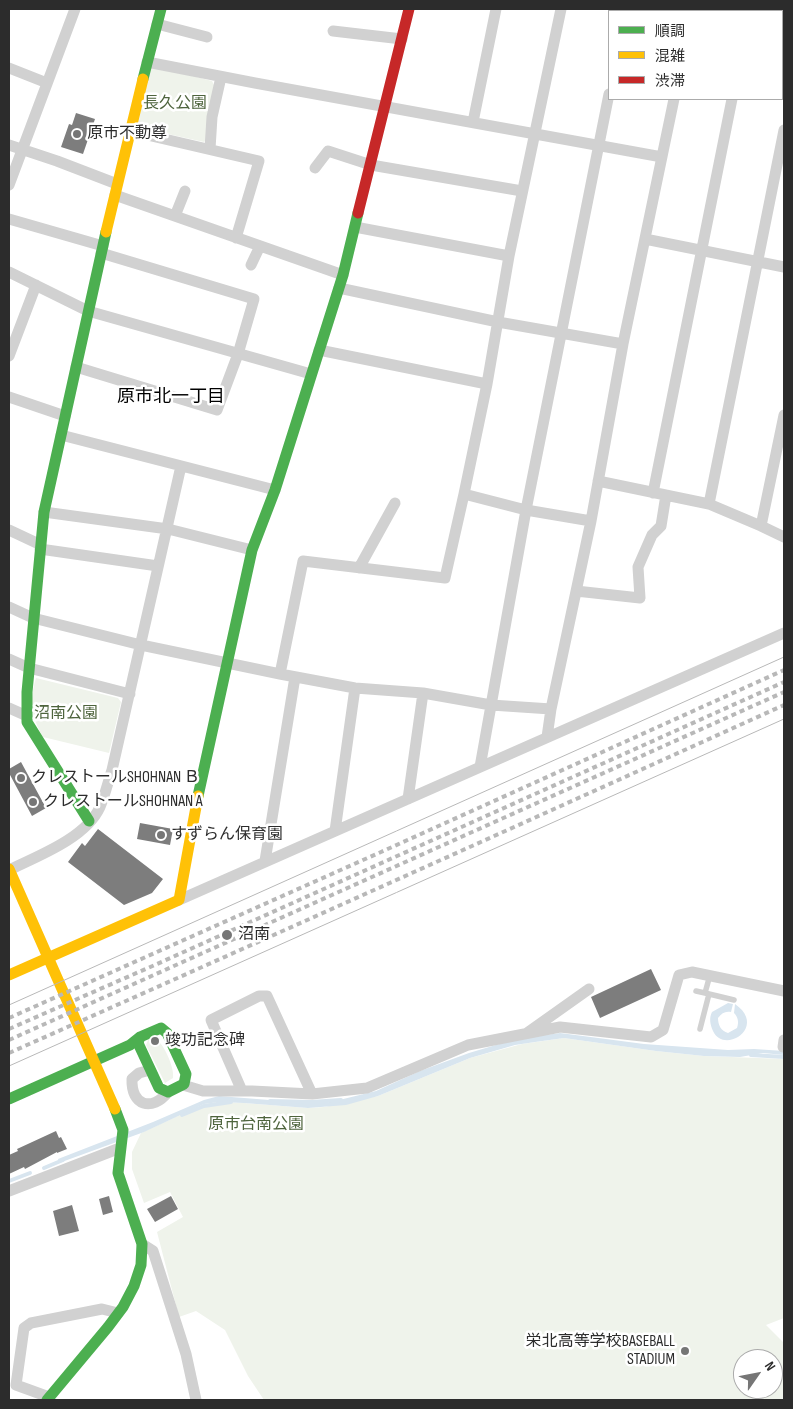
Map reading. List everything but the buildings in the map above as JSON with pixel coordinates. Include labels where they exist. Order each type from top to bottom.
[{"type":"street","points":[[9,185],[21,149],[76,9]]},
{"type":"street","points":[[89,821],[27,722],[33,618],[44,512],[116,189],[161,9]]},
{"type":"street","points":[[179,900],[192,825],[252,550],[275,490],[343,275],[409,9]]},
{"type":"street","points":[[473,122],[496,9]]},
{"type":"street","points":[[280,674],[303,561],[445,578],[487,384],[509,256],[561,9]]},
{"type":"street","points":[[157,24],[207,37]]},
{"type":"street","points":[[333,31],[402,38]]},
{"type":"street","points":[[147,62],[662,157]]},
{"type":"street","points":[[9,68],[47,83]]},
{"type":"street","points":[[210,149],[212,117],[221,76]]},
{"type":"street","points":[[480,767],[526,510],[608,99]]},
{"type":"street","points":[[547,737],[591,521],[623,344],[674,100]]},
{"type":"street","points":[[653,493],[732,100]]},
{"type":"street","points":[[130,130],[259,161],[236,238]]},
{"type":"street","points":[[709,504],[784,130]]},
{"type":"street","points":[[9,145],[116,189],[175,216],[343,275]]},
{"type":"street","points":[[315,168],[328,151],[371,165],[522,191]]},
{"type":"street","points":[[175,216],[184,191]]},
{"type":"street","points":[[9,219],[254,299],[238,354],[217,410],[76,367]]},
{"type":"street","points":[[355,227],[509,256]]},
{"type":"street","points":[[645,239],[784,267]]},
{"type":"street","points":[[251,265],[260,246]]},
{"type":"street","points":[[9,272],[88,311],[311,374]]},
{"type":"street","points":[[10,351],[36,285]]},
{"type":"street","points":[[339,288],[498,322],[623,344]]},
{"type":"street","points":[[319,350],[487,384]]},
{"type":"street","points":[[9,397],[65,416]]},
{"type":"street","points":[[761,526],[784,415]]},
{"type":"street","points":[[61,435],[275,490]]},
{"type":"street","points":[[118,1313],[102,1309],[31,1323],[24,1328],[16,1385],[48,1399],[118,1313],[136,1282],[143,1255],[142,1244],[118,1173],[122,1124],[9,870],[56,847],[77,833],[99,808],[112,770],[142,645],[181,466]]},
{"type":"street","points":[[598,481],[709,504],[784,537]]},
{"type":"street","points":[[464,494],[526,510],[591,521]]},
{"type":"street","points":[[576,591],[640,598],[638,566],[652,535],[661,526],[666,495]]},
{"type":"street","points":[[359,568],[395,503]]},
{"type":"street","points":[[44,512],[168,529],[252,550]]},
{"type":"street","points":[[9,530],[40,547],[158,566]]},
{"type":"street","points":[[9,607],[33,618],[226,664],[356,688],[423,693],[491,705],[551,710]]},
{"type":"street","points":[[9,975],[784,633]]},
{"type":"street","points":[[9,659],[29,668],[130,694]]},
{"type":"street","points":[[265,861],[295,677]]},
{"type":"street","points":[[335,831],[356,688]]},
{"type":"street","points":[[408,799],[423,693]]},
{"type":"street","points":[[9,708],[27,716]]},
{"type":"street","points":[[183,1085],[203,1091],[312,1094],[367,1088],[468,1046],[560,1027],[651,1038],[663,1030],[679,975],[692,972],[784,991]]},
{"type":"street","points":[[523,1035],[589,989]]},
{"type":"street","points":[[242,1091],[211,1020],[259,996],[267,996],[312,1094]]},
{"type":"street","points":[[9,1099],[137,1043],[160,1028],[167,1033],[187,1078],[183,1085],[168,1092],[163,1098],[147,1104],[140,1103],[135,1098],[132,1079],[139,1073],[150,1070]]},
{"type":"street","points":[[137,1043],[157,1086],[168,1092]]},
{"type":"street","points":[[9,1190],[120,1148]]},
{"type":"street","points":[[142,1244],[153,1251],[186,1354],[196,1400]]},
{"type":"lane","points":[[700,1029],[710,975]]},
{"type":"lane","points":[[696,992],[734,1000]]},
{"type":"green space","name":"長久公園","points":[[155,66],[212,81],[215,87],[208,138],[204,142],[141,128],[138,124],[150,69]]},
{"type":"green space","name":"沼南公園","points":[[36,678],[118,698],[121,702],[109,753],[43,737],[32,708],[32,694]]},
{"type":"green space","points":[[154,1038],[164,1049],[172,1068],[173,1078],[165,1083],[146,1045],[148,1040]]},
{"type":"green space","name":"原市台南公園","points":[[564,1038],[704,1056],[784,1059],[784,1318],[766,1325],[784,1343],[784,1400],[264,1400],[248,1376],[225,1330],[196,1311],[179,1317],[157,1232],[183,1217],[170,1192],[144,1203],[132,1169],[132,1152],[141,1133],[204,1104],[219,1102],[308,1108],[324,1107],[378,1096],[470,1058],[522,1044]]},
{"type":"shaded area","points":[[728,1003],[733,1004],[731,1012],[724,1013],[718,1018],[722,1029],[728,1033],[737,1028],[738,1020],[734,1013],[735,1004],[744,1013],[747,1021],[745,1029],[740,1035],[726,1040],[718,1038],[713,1031],[710,1019],[712,1012]]},
{"type":"shaded area","points":[[560,1033],[644,1044],[728,1050],[784,1051],[784,1055],[763,1053],[740,1057],[704,1056],[564,1038],[535,1042],[515,1045],[470,1058],[378,1096],[346,1105],[308,1108],[219,1102],[204,1104],[144,1132],[59,1163],[58,1159],[204,1100],[219,1096],[307,1103],[331,1102],[376,1091],[420,1071],[469,1053],[516,1039]]},
{"type":"waterway","points":[[751,1055],[784,1057]]},
{"type":"waterway","points":[[270,1101],[311,1102],[341,1100]]},
{"type":"waterway","points":[[182,1115],[204,1106],[231,1102]]},
{"type":"waterway","points":[[44,1168],[63,1160]]},
{"type":"waterway","points":[[9,1181],[30,1173]]},
{"type":"tram line","points":[[9,1005],[784,657]]},
{"type":"tram line","points":[[9,1066],[784,719]]},
{"type":"railway","points":[[9,1018],[784,670]]},
{"type":"railway","points":[[9,1029],[784,682]]},
{"type":"railway","points":[[9,1040],[784,692]]},
{"type":"railway","points":[[9,1053],[784,705]]},
{"type":"traffic: fast","points":[[143,79],[161,9]]},
{"type":"traffic: fast","points":[[198,796],[252,550],[275,490],[343,275],[358,213]]},
{"type":"traffic: fast","points":[[89,821],[27,722],[27,692],[44,512],[106,232]]},
{"type":"traffic: fast","points":[[9,1099],[130,1045],[140,1037],[161,1028],[167,1033],[186,1074],[184,1084],[168,1092],[159,1088],[138,1043],[140,1037]]},
{"type":"traffic: fast","points":[[47,1400],[123,1307],[134,1286],[141,1265],[142,1244],[118,1173],[123,1130],[115,1109]]},
{"type":"traffic: slow","points":[[106,232],[143,79]]},
{"type":"traffic: slow","points":[[9,975],[179,900],[198,796]]},
{"type":"traffic: slow","points":[[9,869],[115,1109]]},
{"type":"traffic: jam","points":[[358,213],[409,9]]},
{"type":"place","name":"原市不動尊","points":[[77,134]]},
{"type":"place","name":"クレストールSHOHNAN Ｂ","points":[[21,778]]},
{"type":"place","name":"クレストールSHOHNAN A","points":[[33,802]]},
{"type":"place","name":"すずらん保育園","points":[[161,835]]},
{"type":"place","name":"沼南","points":[[227,935]]},
{"type":"place","name":"竣功記念碑","points":[[155,1041]]},
{"type":"place","name":"栄北高等学校BASEBALL STADIUM","points":[[685,1351]]},
{"type":"district","name":"原市北一丁目","points":[[171,397]]}]
